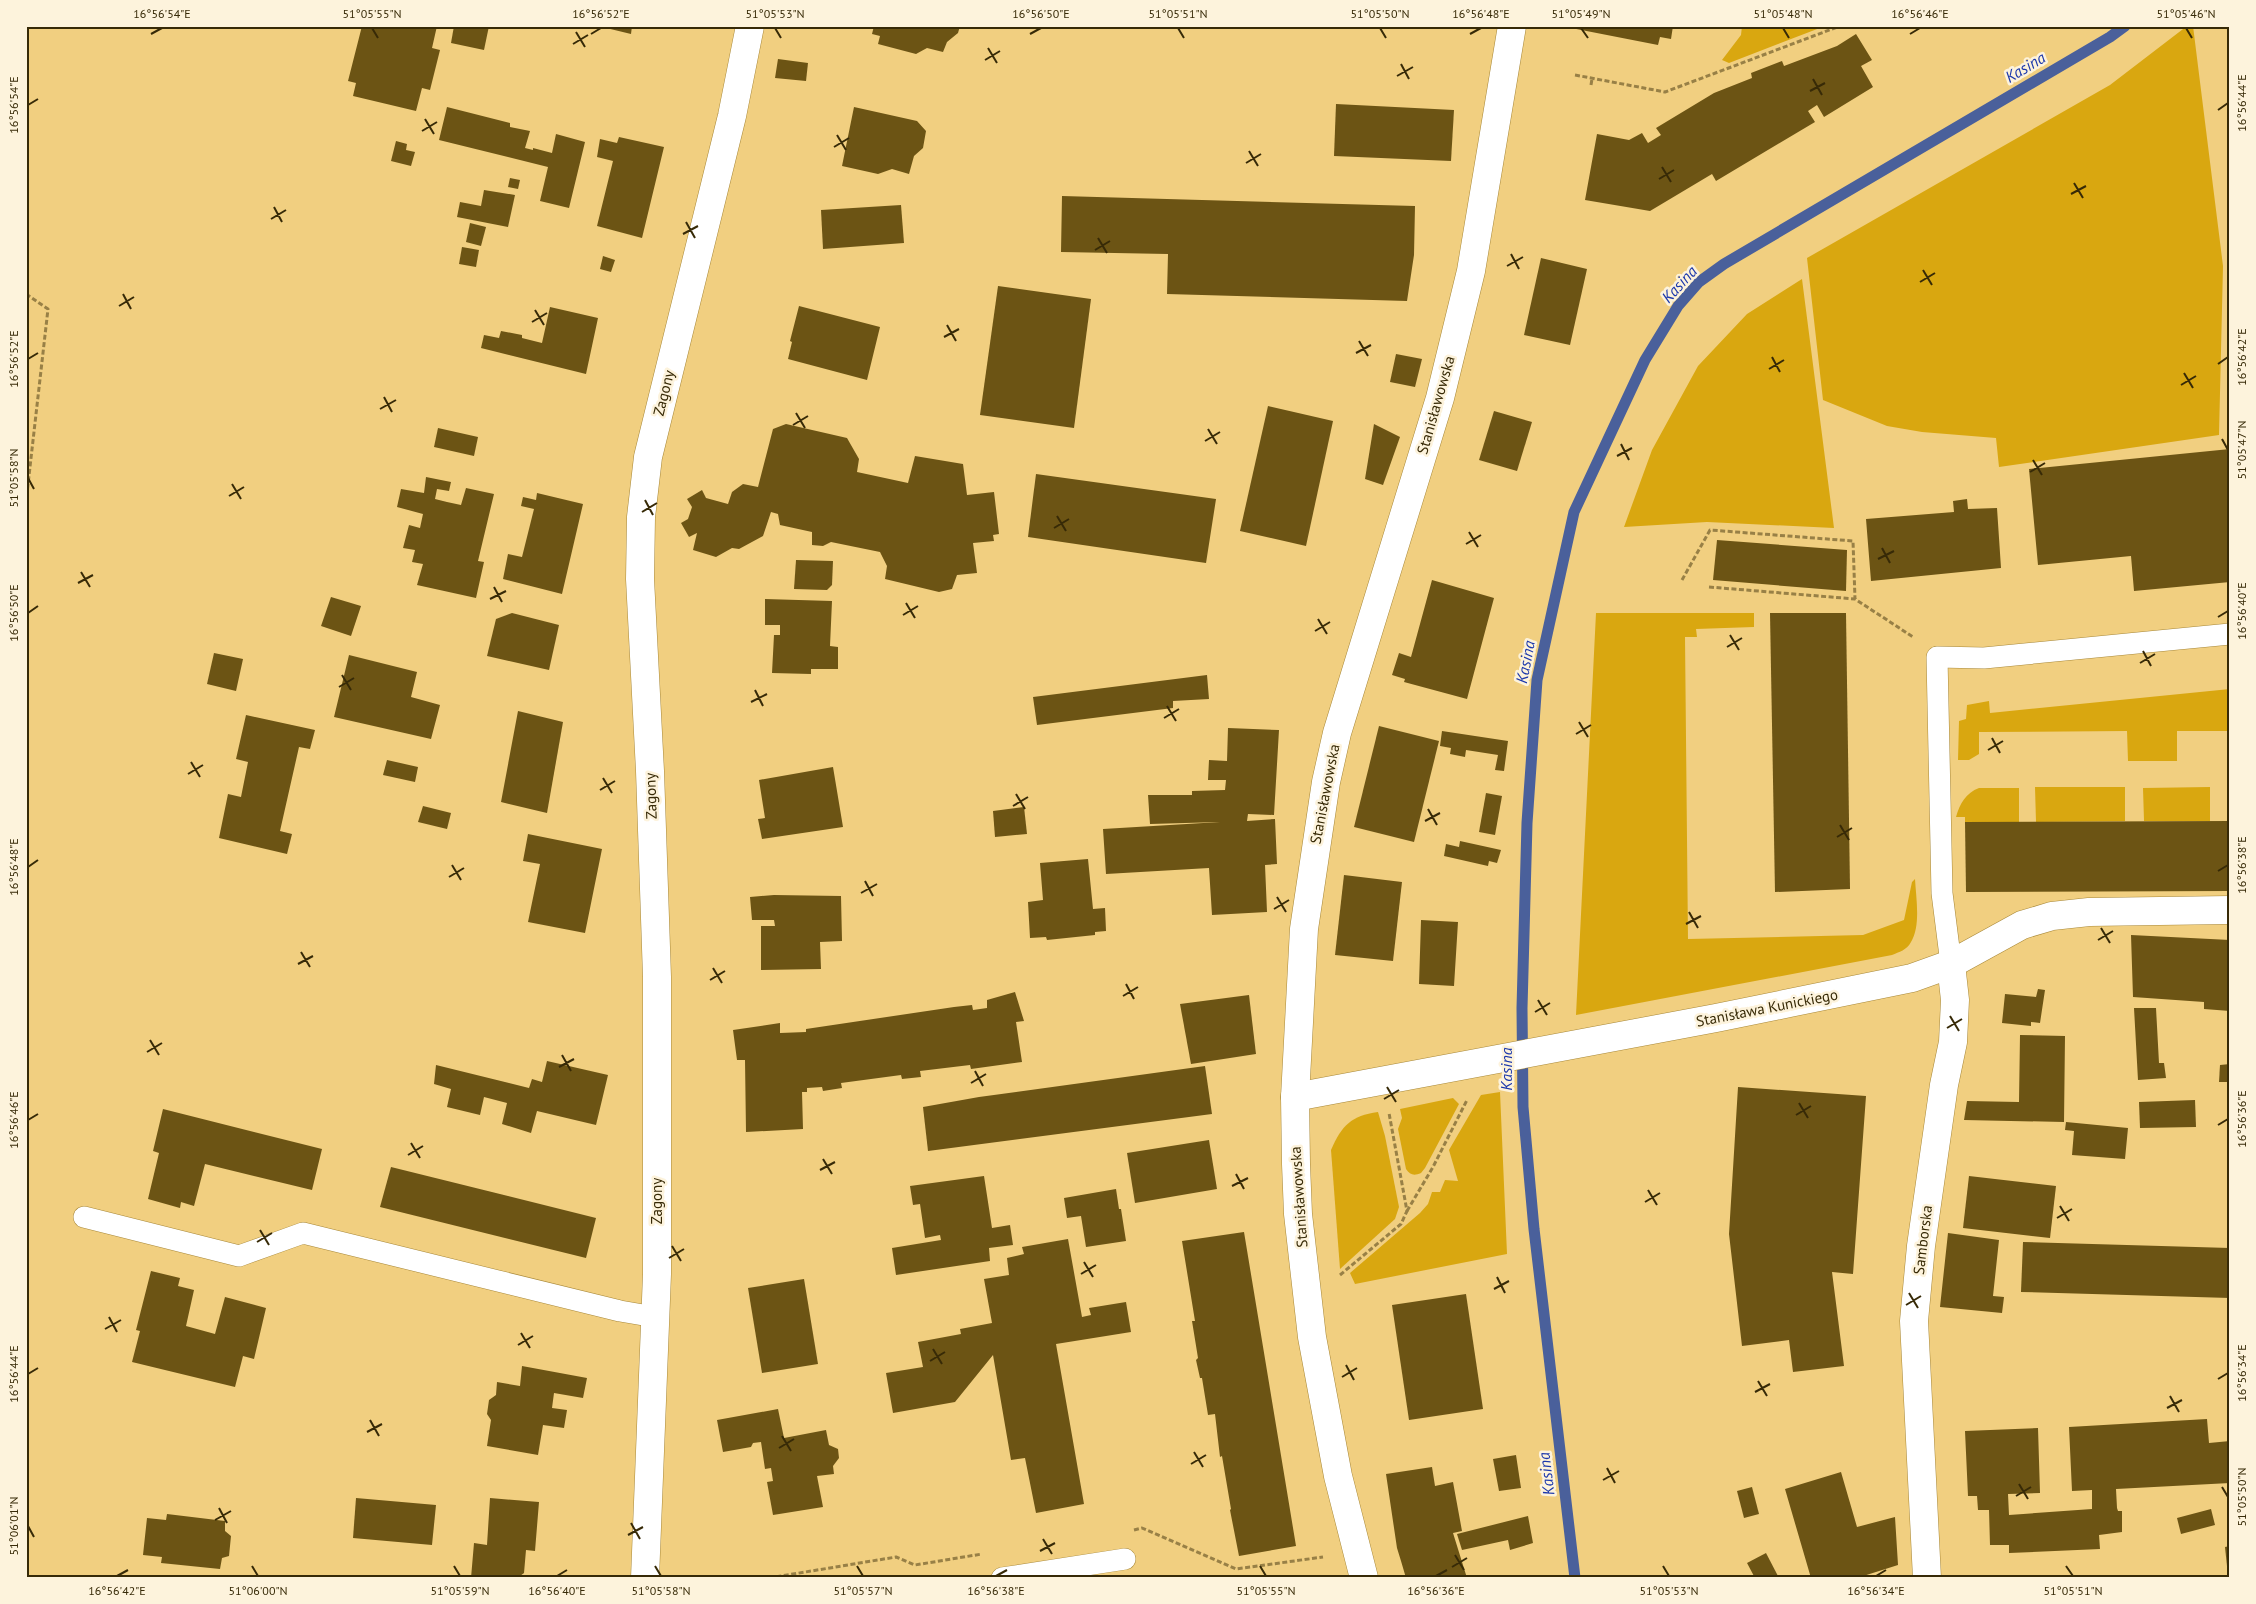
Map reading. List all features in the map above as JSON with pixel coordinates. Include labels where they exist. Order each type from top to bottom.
[{"type":"street","name":"Zagony","points":[[645,1578],[657,1274],[657,977],[650,771],[640,579],[641,517],[648,457],[732,116],[750,26]]},
{"type":"street","name":"Stanisławowska","points":[[1364,1578],[1338,1476],[1312,1336],[1298,1214],[1295,1097],[1304,929],[1326,782],[1337,733],[1447,371],[1471,271],[1512,26]]},
{"type":"street","name":"Stanisława Kunickiego","points":[[1295,1097],[1552,1049],[1912,978],[1951,964],[2022,925],[2052,916],[2089,912],[2230,910]]},
{"type":"street","name":"Samborska","points":[[1926,1578],[1914,1321],[1922,1236],[1944,1085],[1953,1042],[1955,1000],[1951,964]]},
{"type":"lane","points":[[1951,964],[1942,893],[1937,657],[1984,658],[2230,634]]},
{"type":"lane","points":[[84,1217],[239,1256],[303,1234],[620,1311],[655,1317]]},
{"type":"lane","points":[[1002,1578],[1125,1559]]},
{"type":"path","points":[[1575,75],[1666,92],[1840,26]]},
{"type":"path","points":[[1591,85],[1592,78]]},
{"type":"path","points":[[26,294],[48,309],[26,502]]},
{"type":"path","points":[[1682,580],[1710,530],[1853,541],[1855,599]]},
{"type":"path","points":[[1709,587],[1855,599],[1911,635],[1937,657]]},
{"type":"path","points":[[1338,1276],[1401,1224],[1433,1167],[1469,1096]]},
{"type":"path","points":[[1388,1104],[1407,1211]]},
{"type":"shaded area","points":[[1742,26],[1825,26],[1729,63],[1722,60],[1741,35]]},
{"type":"shaded area","points":[[2187,26],[2193,26],[2223,266],[2219,435],[1999,467],[1996,438],[1922,432],[1887,426],[1823,400],[1807,258],[2110,85]]},
{"type":"shaded area","points":[[1802,279],[1834,528],[1707,522],[1624,527],[1652,450],[1698,366],[1747,314]]},
{"type":"shaded area","points":[[1596,613],[1754,613],[1754,627],[1696,629],[1697,637],[1685,637],[1688,939],[1863,935],[1904,920],[1912,882],[1915,879],[1917,920],[1914,935],[1907,947],[1892,955],[1576,1015]]},
{"type":"shaded area","points":[[2230,689],[2230,731],[2177,731],[2177,761],[2128,761],[2127,731],[1979,732],[1979,754],[1969,760],[1958,760],[1959,721],[1966,719],[1967,705],[1989,701],[1990,713]]},
{"type":"shaded area","points":[[2035,787],[2125,787],[2125,821],[2036,822]]},
{"type":"shaded area","points":[[2210,787],[2210,821],[2144,821],[2143,788]]},
{"type":"shaded area","points":[[1979,788],[2019,788],[2019,822],[1965,822],[1965,817],[1956,817],[1964,799]]},
{"type":"shaded area","points":[[1500,1092],[1507,1254],[1355,1284],[1350,1273],[1420,1213],[1428,1204],[1432,1192],[1440,1192],[1445,1180],[1458,1181],[1449,1150],[1481,1095]]},
{"type":"shaded area","points":[[1453,1098],[1459,1104],[1425,1168],[1421,1173],[1411,1174],[1406,1169],[1398,1129],[1402,1118],[1400,1109]]},
{"type":"shaded area","points":[[1378,1112],[1385,1136],[1399,1207],[1395,1219],[1340,1269],[1331,1150],[1339,1134],[1348,1123],[1361,1116]]},
{"type":"building","points":[[362,26],[437,26],[432,48],[440,50],[430,90],[422,88],[416,111],[353,96],[356,83],[348,81]]},
{"type":"building","points":[[454,26],[489,26],[484,50],[451,43]]},
{"type":"building","points":[[598,26],[632,26],[631,34]]},
{"type":"building","points":[[874,26],[960,26],[958,33],[947,42],[943,52],[927,48],[916,54],[878,44],[880,36],[872,34]]},
{"type":"building","points":[[1561,26],[1673,26],[1671,39],[1660,37],[1658,45]]},
{"type":"building","points":[[1856,34],[1872,60],[1861,66],[1873,87],[1824,117],[1817,105],[1808,111],[1815,122],[1716,181],[1712,174],[1650,211],[1585,200],[1597,134],[1629,140],[1642,133],[1648,143],[1661,135],[1656,128],[1714,93],[1752,78],[1751,73],[1782,61],[1784,66],[1837,46]]},
{"type":"building","points":[[778,59],[808,63],[806,81],[775,78]]},
{"type":"building","points":[[1336,104],[1454,110],[1451,161],[1334,156]]},
{"type":"building","points":[[447,107],[510,123],[510,127],[530,131],[525,148],[552,153],[556,134],[585,142],[569,208],[540,201],[548,167],[439,140]]},
{"type":"building","points":[[854,107],[917,121],[926,131],[923,148],[914,156],[909,174],[892,169],[878,174],[842,166]]},
{"type":"building","points":[[619,137],[664,147],[642,238],[597,226],[613,161],[597,157],[600,139],[617,143]]},
{"type":"building","points":[[396,141],[407,144],[406,150],[415,152],[411,166],[391,161]]},
{"type":"building","points":[[510,178],[520,180],[518,189],[508,187]]},
{"type":"building","points":[[484,190],[515,195],[508,227],[457,217],[460,202],[481,206]]},
{"type":"building","points":[[1062,196],[1415,206],[1414,255],[1407,301],[1167,294],[1168,254],[1061,252]]},
{"type":"building","points":[[901,205],[904,243],[823,249],[821,210]]},
{"type":"building","points":[[470,223],[486,227],[481,246],[466,242]]},
{"type":"building","points":[[462,247],[479,250],[476,267],[459,264]]},
{"type":"building","points":[[603,256],[615,260],[611,272],[600,269]]},
{"type":"building","points":[[1541,258],[1587,269],[1570,345],[1524,335]]},
{"type":"building","points":[[998,286],[1091,299],[1074,428],[980,415]]},
{"type":"building","points":[[799,306],[880,327],[867,380],[788,359],[792,342],[790,341]]},
{"type":"building","points":[[550,307],[598,318],[586,374],[481,348],[484,335],[499,338],[501,331],[522,335],[522,338],[542,343]]},
{"type":"building","points":[[1396,354],[1422,359],[1415,387],[1390,382]]},
{"type":"building","points":[[1268,406],[1333,421],[1306,546],[1240,531]]},
{"type":"building","points":[[1494,411],[1532,422],[1517,471],[1479,460]]},
{"type":"building","points":[[786,424],[847,438],[859,459],[857,472],[908,483],[915,456],[963,464],[967,495],[994,492],[999,534],[993,535],[994,541],[973,543],[977,573],[957,575],[952,589],[939,592],[885,579],[887,566],[880,552],[831,542],[823,546],[812,545],[812,532],[780,525],[778,514],[771,512],[763,536],[739,549],[732,548],[716,557],[693,550],[697,533],[689,537],[681,523],[688,519],[692,507],[687,499],[702,490],[706,498],[728,504],[732,492],[743,484],[758,487],[773,429]]},
{"type":"building","points":[[1374,424],[1400,437],[1383,485],[1365,479]]},
{"type":"building","points":[[438,428],[478,437],[474,456],[434,447]]},
{"type":"building","points":[[2230,449],[2230,582],[2134,591],[2131,556],[2038,565],[2029,469]]},
{"type":"building","points":[[1036,474],[1216,499],[1206,563],[1028,537]]},
{"type":"building","points":[[426,477],[451,482],[449,491],[437,489],[435,499],[447,502],[461,505],[466,488],[494,494],[478,561],[484,562],[476,598],[417,585],[423,564],[412,562],[415,550],[403,548],[409,525],[420,528],[423,514],[397,507],[401,489],[424,493]]},
{"type":"building","points":[[537,493],[583,504],[562,594],[503,579],[508,554],[522,557],[534,509],[521,506],[523,497],[536,500]]},
{"type":"building","points":[[1967,499],[1968,509],[1997,508],[2001,568],[1871,581],[1866,519],[1954,512],[1953,501]]},
{"type":"building","points":[[1717,540],[1847,550],[1846,591],[1713,580]]},
{"type":"building","points":[[796,560],[833,561],[832,585],[827,590],[794,589]]},
{"type":"building","points":[[1432,580],[1494,598],[1467,699],[1404,682],[1405,679],[1392,675],[1399,653],[1411,657]]},
{"type":"building","points":[[331,597],[361,606],[351,636],[321,626]]},
{"type":"building","points":[[765,599],[832,601],[830,646],[838,647],[838,669],[811,669],[811,674],[772,673],[774,635],[780,635],[780,625],[765,625]]},
{"type":"building","points":[[512,613],[559,625],[549,670],[487,656],[496,619]]},
{"type":"building","points":[[1770,613],[1846,613],[1850,889],[1775,892]]},
{"type":"building","points":[[214,653],[243,659],[236,691],[207,684]]},
{"type":"building","points":[[349,655],[417,672],[411,697],[440,705],[431,739],[334,717]]},
{"type":"building","points":[[1207,675],[1209,699],[1173,701],[1173,708],[1037,725],[1033,697]]},
{"type":"building","points":[[518,711],[563,722],[547,813],[501,802]]},
{"type":"building","points":[[246,715],[315,730],[310,749],[299,747],[280,831],[292,834],[287,854],[219,838],[228,794],[241,797],[248,762],[236,759]]},
{"type":"building","points":[[1379,726],[1439,741],[1414,842],[1354,827]]},
{"type":"building","points":[[1228,728],[1279,730],[1274,815],[1248,814],[1247,821],[1275,819],[1277,864],[1265,865],[1267,912],[1212,915],[1209,868],[1106,874],[1103,829],[1220,822],[1150,824],[1148,795],[1192,795],[1192,791],[1225,790],[1226,780],[1208,780],[1209,760],[1227,761]]},
{"type":"building","points":[[1442,731],[1508,741],[1504,771],[1495,770],[1498,755],[1466,750],[1465,757],[1450,754],[1451,748],[1440,746]]},
{"type":"building","points":[[387,760],[418,767],[415,782],[383,775]]},
{"type":"building","points":[[833,767],[843,827],[762,839],[758,819],[765,818],[759,780]]},
{"type":"building","points":[[1486,793],[1502,796],[1495,835],[1479,832]]},
{"type":"building","points":[[423,806],[451,813],[447,829],[418,822]]},
{"type":"building","points":[[1024,807],[1027,834],[995,837],[993,811]]},
{"type":"building","points":[[2230,821],[2230,891],[1966,892],[1965,822]]},
{"type":"building","points":[[528,834],[602,849],[585,933],[528,922],[540,864],[523,861]]},
{"type":"building","points":[[1460,841],[1501,850],[1497,863],[1489,861],[1488,866],[1444,856],[1446,844],[1459,847]]},
{"type":"building","points":[[1088,859],[1093,909],[1105,908],[1106,931],[1095,932],[1095,935],[1047,940],[1046,937],[1030,938],[1028,902],[1043,900],[1040,863]]},
{"type":"building","points":[[1344,875],[1402,882],[1393,961],[1335,955]]},
{"type":"building","points":[[774,895],[841,896],[842,941],[820,942],[821,969],[761,970],[761,926],[775,926],[774,920],[752,920],[750,897]]},
{"type":"building","points":[[1421,920],[1458,922],[1454,986],[1419,984]]},
{"type":"building","points":[[2131,935],[2230,940],[2230,1011],[2204,1009],[2204,1002],[2133,997]]},
{"type":"building","points":[[2038,989],[2045,990],[2040,1023],[2031,1022],[2031,1026],[2002,1023],[2005,994],[2036,997]]},
{"type":"building","points":[[1015,992],[1024,1021],[1016,1022],[1022,1062],[971,1069],[970,1065],[920,1071],[921,1077],[902,1079],[901,1075],[841,1083],[842,1088],[823,1091],[822,1087],[807,1088],[807,1092],[802,1092],[803,1129],[746,1132],[745,1060],[737,1060],[733,1030],[780,1023],[780,1033],[806,1032],[806,1029],[954,1007],[972,1005],[973,1010],[987,1008],[987,1000]]},
{"type":"building","points":[[1249,995],[1256,1054],[1191,1064],[1180,1004]]},
{"type":"building","points":[[2134,1008],[2156,1008],[2159,1063],[2164,1063],[2166,1078],[2138,1080]]},
{"type":"building","points":[[2020,1035],[2065,1036],[2064,1122],[1964,1120],[1967,1101],[2019,1102]]},
{"type":"building","points":[[547,1061],[608,1075],[596,1125],[537,1111],[531,1133],[502,1124],[507,1103],[484,1097],[480,1115],[447,1107],[451,1089],[434,1084],[436,1065],[529,1088],[532,1079],[542,1082]]},
{"type":"building","points":[[2230,1064],[2230,1082],[2219,1082],[2220,1065]]},
{"type":"building","points":[[1205,1066],[1212,1114],[928,1151],[923,1107],[979,1097]]},
{"type":"building","points":[[1738,1087],[1866,1096],[1853,1274],[1832,1272],[1844,1366],[1793,1372],[1789,1340],[1742,1346],[1729,1234]]},
{"type":"building","points":[[2195,1100],[2196,1127],[2140,1128],[2139,1102]]},
{"type":"building","points":[[163,1109],[322,1149],[312,1190],[205,1164],[194,1206],[181,1202],[180,1208],[148,1199],[159,1153],[153,1151]]},
{"type":"building","points":[[2066,1122],[2128,1128],[2125,1159],[2072,1155],[2074,1131],[2065,1130]]},
{"type":"building","points":[[1209,1140],[1217,1189],[1135,1203],[1127,1153]]},
{"type":"building","points":[[391,1167],[596,1218],[586,1258],[380,1207]]},
{"type":"building","points":[[984,1176],[992,1228],[1010,1225],[1013,1245],[989,1248],[990,1261],[896,1275],[892,1248],[941,1240],[940,1235],[925,1238],[920,1204],[913,1205],[910,1186]]},
{"type":"building","points":[[1969,1176],[2056,1186],[2050,1238],[1963,1228]]},
{"type":"building","points":[[1116,1189],[1126,1241],[1086,1247],[1081,1216],[1067,1218],[1064,1198]]},
{"type":"building","points":[[1244,1232],[1296,1546],[1239,1556],[1222,1456],[1220,1457],[1215,1414],[1208,1415],[1202,1378],[1200,1378],[1196,1360],[1198,1358],[1192,1321],[1195,1321],[1182,1241]]},
{"type":"building","points":[[1948,1233],[1999,1240],[1993,1296],[2004,1297],[2002,1313],[1940,1307]]},
{"type":"building","points":[[1068,1239],[1082,1317],[1091,1315],[1089,1308],[1126,1302],[1131,1332],[1056,1344],[1084,1504],[1036,1513],[1025,1458],[1011,1460],[993,1355],[955,1402],[893,1413],[886,1373],[923,1367],[918,1342],[961,1334],[960,1329],[992,1323],[984,1279],[1009,1275],[1007,1258],[1024,1254],[1022,1247]]},
{"type":"building","points":[[2023,1242],[2230,1248],[2230,1298],[2021,1292]]},
{"type":"building","points":[[151,1271],[180,1278],[178,1286],[194,1290],[186,1326],[215,1334],[225,1297],[266,1308],[254,1359],[243,1356],[235,1387],[132,1362],[140,1331],[136,1330]]},
{"type":"building","points":[[804,1279],[818,1364],[762,1373],[748,1288]]},
{"type":"building","points":[[1466,1294],[1483,1409],[1409,1420],[1392,1305]]},
{"type":"building","points":[[522,1366],[587,1378],[583,1398],[554,1393],[552,1408],[567,1410],[564,1428],[543,1425],[538,1455],[487,1446],[491,1420],[487,1414],[489,1400],[496,1395],[497,1382],[520,1386]]},
{"type":"building","points":[[778,1409],[784,1438],[826,1430],[829,1445],[838,1449],[839,1458],[833,1466],[834,1474],[817,1476],[823,1507],[773,1515],[767,1482],[773,1481],[771,1468],[765,1469],[761,1442],[753,1443],[751,1447],[723,1452],[717,1420]]},
{"type":"building","points":[[2207,1419],[2209,1443],[2230,1441],[2230,1483],[2116,1489],[2117,1508],[2118,1511],[2122,1511],[2122,1532],[2099,1535],[2100,1549],[2009,1553],[2009,1545],[1990,1545],[1989,1510],[1978,1510],[1977,1496],[1968,1496],[1965,1431],[2038,1428],[2040,1493],[2008,1494],[2009,1515],[2092,1509],[2092,1490],[2072,1491],[2069,1427]]},
{"type":"building","points":[[1516,1455],[1521,1488],[1499,1491],[1493,1459]]},
{"type":"building","points":[[1432,1467],[1435,1486],[1453,1482],[1462,1531],[1453,1533],[1467,1578],[1406,1578],[1397,1548],[1386,1474]]},
{"type":"building","points":[[1841,1472],[1857,1527],[1895,1517],[1898,1565],[1857,1578],[1811,1578],[1785,1489]]},
{"type":"building","points":[[1752,1487],[1759,1514],[1744,1518],[1737,1491]]},
{"type":"building","points":[[356,1498],[436,1505],[432,1545],[353,1538]]},
{"type":"building","points":[[490,1498],[539,1502],[535,1551],[526,1550],[524,1573],[520,1576],[515,1575],[514,1578],[471,1578],[474,1543],[487,1545]]},
{"type":"building","points":[[2211,1509],[2215,1525],[2181,1534],[2177,1518]]},
{"type":"building","points":[[167,1514],[225,1521],[225,1531],[231,1536],[229,1556],[222,1558],[220,1569],[161,1563],[162,1557],[143,1555],[147,1518],[166,1520]]},
{"type":"building","points":[[1528,1516],[1533,1543],[1510,1550],[1508,1540],[1462,1550],[1457,1534]]},
{"type":"building","points":[[2230,1546],[2230,1565],[2227,1566],[2225,1547]]},
{"type":"building","points":[[1766,1553],[1779,1578],[1755,1578],[1747,1563]]},
{"type":"waterway","name":"Kasina","points":[[1575,1578],[1534,1229],[1523,1107],[1522,1008],[1527,823],[1537,680],[1574,512],[1645,360],[1678,306],[1699,282],[1724,264],[2110,37],[2125,26]]}]
